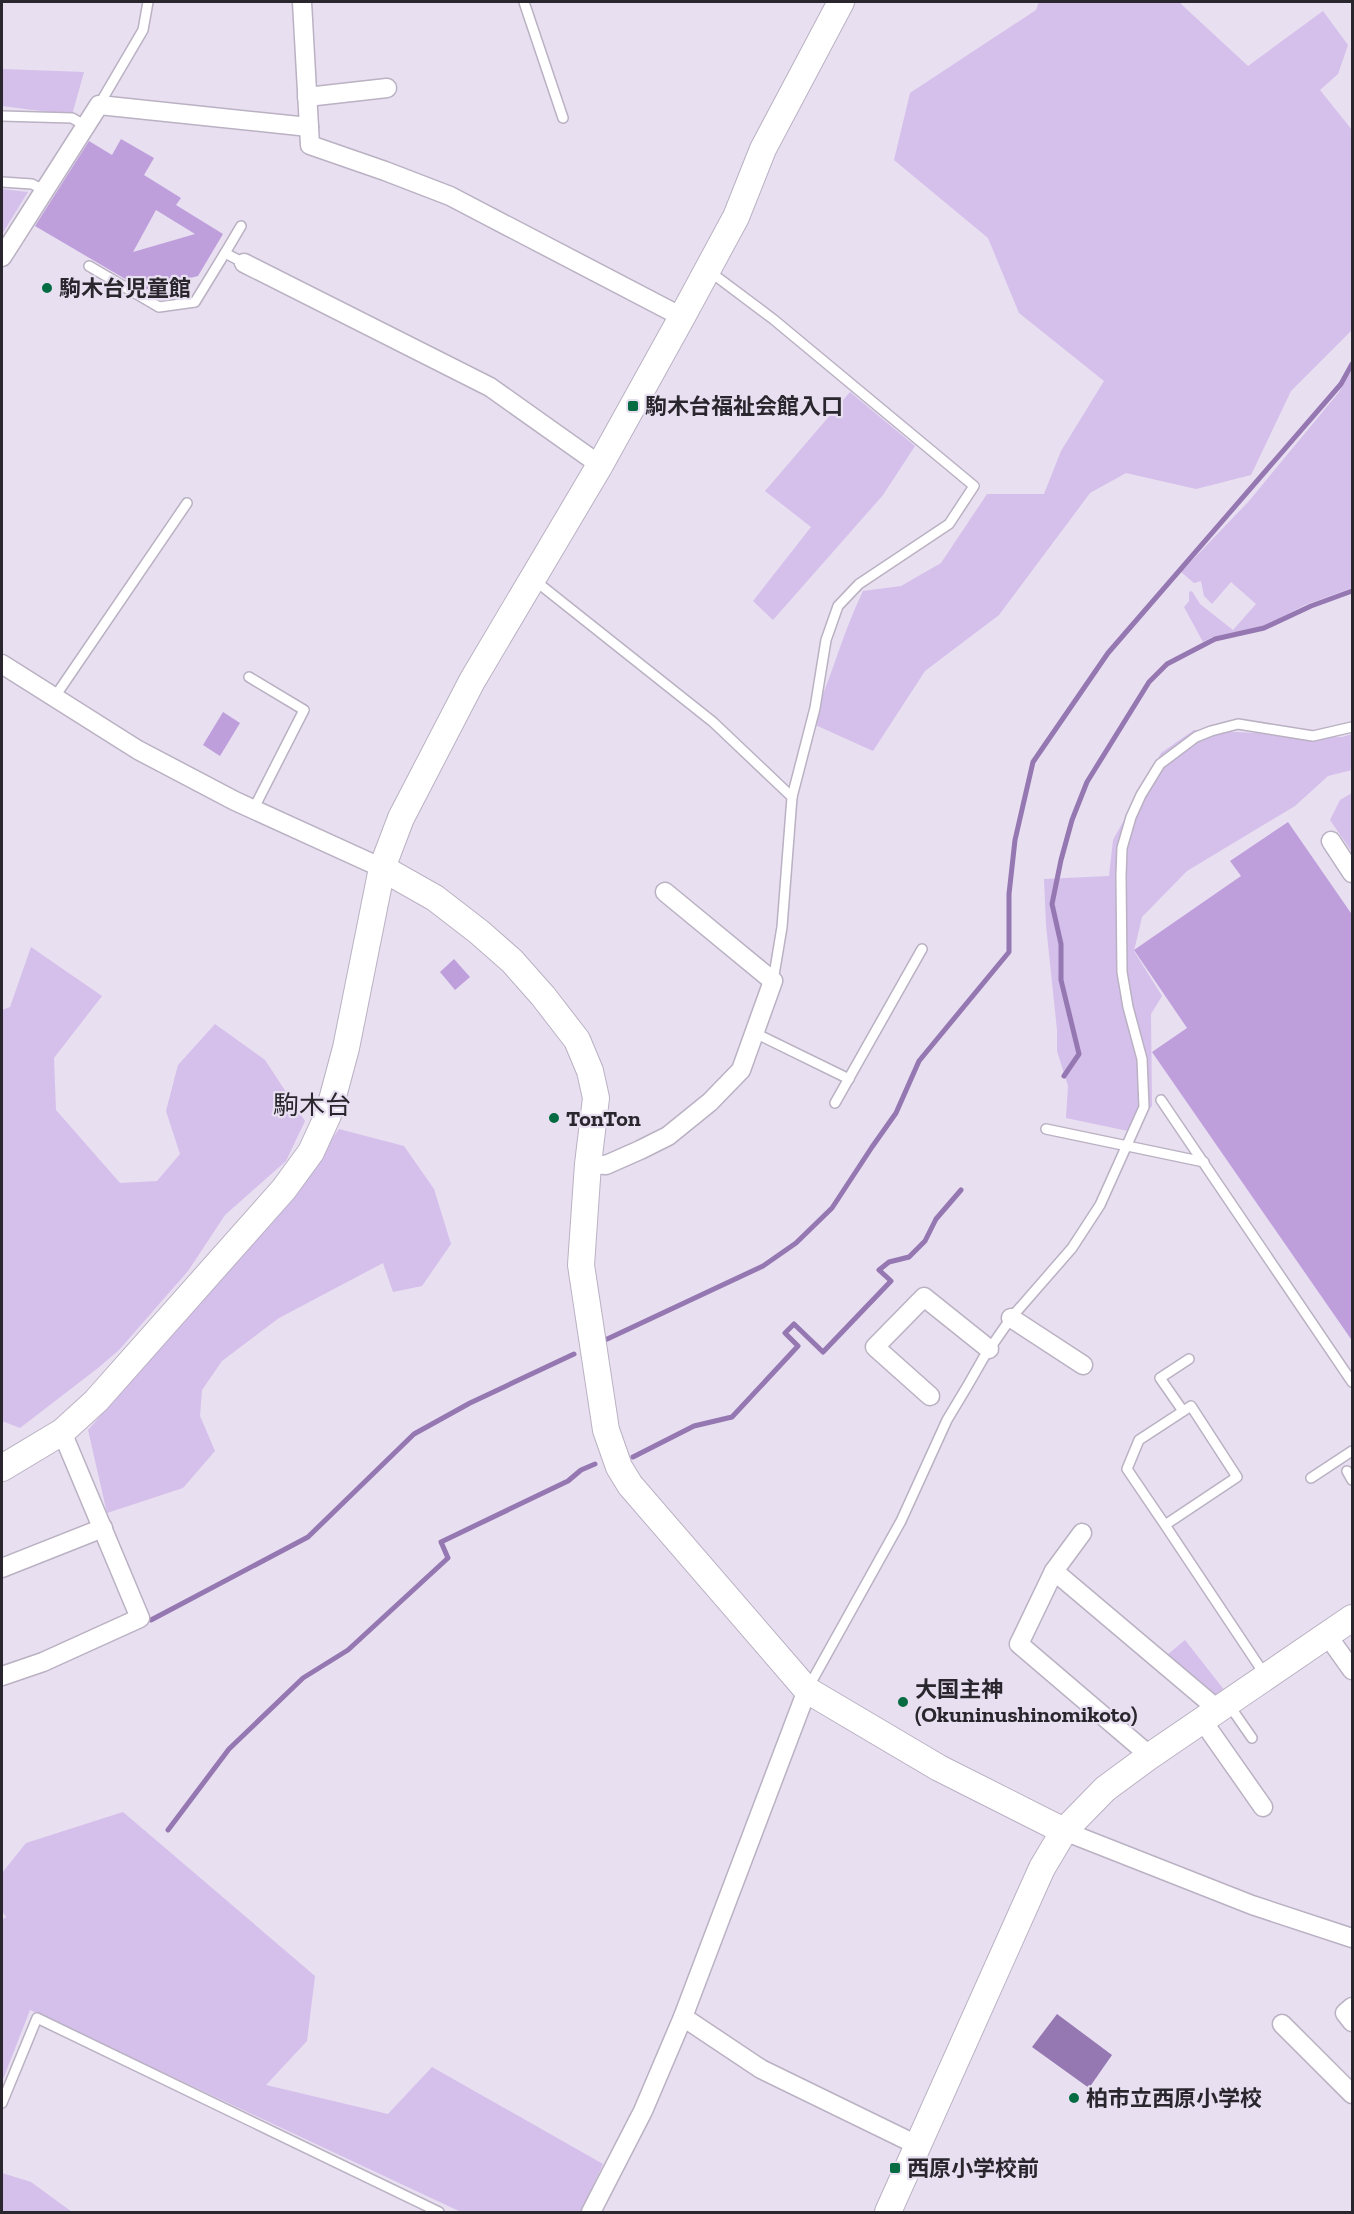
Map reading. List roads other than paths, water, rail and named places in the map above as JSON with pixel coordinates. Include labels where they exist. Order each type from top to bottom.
[{"type":"street","points":[[302,2],[310,145],[450,196],[682,317]]},
{"type":"street","points":[[2,1468],[62,1432],[96,1401],[284,1189],[311,1152],[328,1115],[346,1048],[382,868],[401,818],[456,712],[531,578],[600,465],[708,269],[736,217],[763,149],[841,2]]},
{"type":"street","points":[[307,97],[387,88]]},
{"type":"street","points":[[2,257],[99,105],[309,127]]},
{"type":"street","points":[[244,263],[490,387],[600,465]]},
{"type":"street","points":[[2,664],[138,750],[253,810],[382,868],[435,898],[512,961],[543,996],[577,1040],[590,1071],[597,1098],[588,1164],[582,1265],[606,1430],[619,1467],[645,1505],[807,1690],[939,1768],[1064,1831],[1252,1905],[1353,1938]]},
{"type":"street","points":[[1331,841],[1353,873]]},
{"type":"street","points":[[588,1164],[606,1165],[668,1136],[689,1120],[741,1070],[773,981],[665,892]]},
{"type":"street","points":[[930,1396],[875,1347],[924,1297],[989,1349]]},
{"type":"street","points":[[1011,1318],[1083,1365]]},
{"type":"street","points":[[2,1676],[43,1662],[140,1618],[62,1432]]},
{"type":"street","points":[[2,1568],[103,1528]]},
{"type":"street","points":[[1082,1533],[1054,1571],[1019,1644],[1142,1749],[1147,1758]]},
{"type":"street","points":[[1054,1571],[1209,1702],[1263,1807]]},
{"type":"street","points":[[888,2212],[1042,1869],[1064,1831],[1106,1789],[1147,1758],[1353,1618]]},
{"type":"street","points":[[1327,1635],[1353,1670]]},
{"type":"street","points":[[591,2212],[643,2111],[683,2016],[807,1690]]},
{"type":"street","points":[[1353,2007],[1346,2013],[1353,2022]]},
{"type":"street","points":[[683,2016],[761,2069],[919,2146]]},
{"type":"street","points":[[1282,2024],[1353,2094]]},
{"type":"lane","points":[[99,105],[143,30],[148,2]]},
{"type":"lane","points":[[524,2],[563,117]]},
{"type":"lane","points":[[2,116],[72,118],[86,126]]},
{"type":"lane","points":[[2,182],[32,184],[44,190]]},
{"type":"lane","points":[[88,266],[159,307],[195,302],[241,226]]},
{"type":"lane","points":[[225,253],[244,263]]},
{"type":"lane","points":[[708,269],[773,319],[974,486],[949,524],[859,584],[838,606],[826,640],[815,708],[792,797],[782,927],[773,981]]},
{"type":"lane","points":[[54,698],[187,503]]},
{"type":"lane","points":[[531,578],[713,722],[792,797]]},
{"type":"lane","points":[[249,677],[304,710],[253,810]]},
{"type":"lane","points":[[807,1690],[901,1521],[947,1420],[989,1349],[1011,1318],[1072,1248],[1095,1214],[1144,1107],[1142,1059],[1128,1007],[1122,972],[1122,848],[1131,817],[1141,795],[1160,764],[1196,737],[1211,731],[1238,724],[1312,736],[1353,726]]},
{"type":"lane","points":[[835,1103],[922,949]]},
{"type":"lane","points":[[755,1033],[849,1079]]},
{"type":"lane","points":[[1161,1100],[1353,1382]]},
{"type":"lane","points":[[1046,1129],[1204,1162]]},
{"type":"lane","points":[[1183,1411],[1160,1378],[1189,1359]]},
{"type":"lane","points":[[1165,1525],[1237,1477],[1191,1406],[1139,1440],[1127,1469],[1266,1677]]},
{"type":"lane","points":[[1311,1478],[1353,1451]]},
{"type":"lane","points":[[1347,1471],[1353,1480]]},
{"type":"lane","points":[[1215,1711],[1252,1738]]},
{"type":"lane","points":[[2,2103],[37,2018],[439,2212]]},
{"type":"waterway","points":[[603,1341],[763,1266],[796,1243],[832,1208],[896,1113],[919,1061],[1009,952],[1009,894],[1015,840],[1033,762],[1108,653],[1341,384],[1352,364]]},
{"type":"waterway","points":[[1064,1076],[1079,1054],[1061,980],[1061,944],[1052,904],[1072,820],[1087,782],[1149,682],[1167,664],[1215,639],[1264,628],[1311,606],[1352,591]]},
{"type":"waterway","points":[[633,1457],[694,1426],[732,1417],[798,1346],[785,1333],[794,1324],[823,1352],[891,1281],[879,1270],[889,1262],[909,1257],[925,1241],[936,1219],[961,1190]]},
{"type":"waterway","points":[[151,1620],[308,1537],[414,1434],[470,1403],[574,1354]]},
{"type":"waterway","points":[[168,1830],[229,1749],[303,1678],[348,1650],[448,1558],[441,1542],[568,1481],[581,1470],[595,1464]]},
{"type":"place","name":"駒木台児童館","points":[[47,288]]},
{"type":"place","name":"駒木台福祉会館入口","points":[[633,406]]},
{"type":"place","name":"TonTon","points":[[554,1118]]},
{"type":"place","name":"大国主神 (Okuninushinomikoto)","points":[[903,1702]]},
{"type":"place","name":"柏市立西原小学校","points":[[1074,2098]]},
{"type":"place","name":"西原小学校前","points":[[895,2168]]},
{"type":"district","name":"駒木台","points":[[312,1105]]}]
